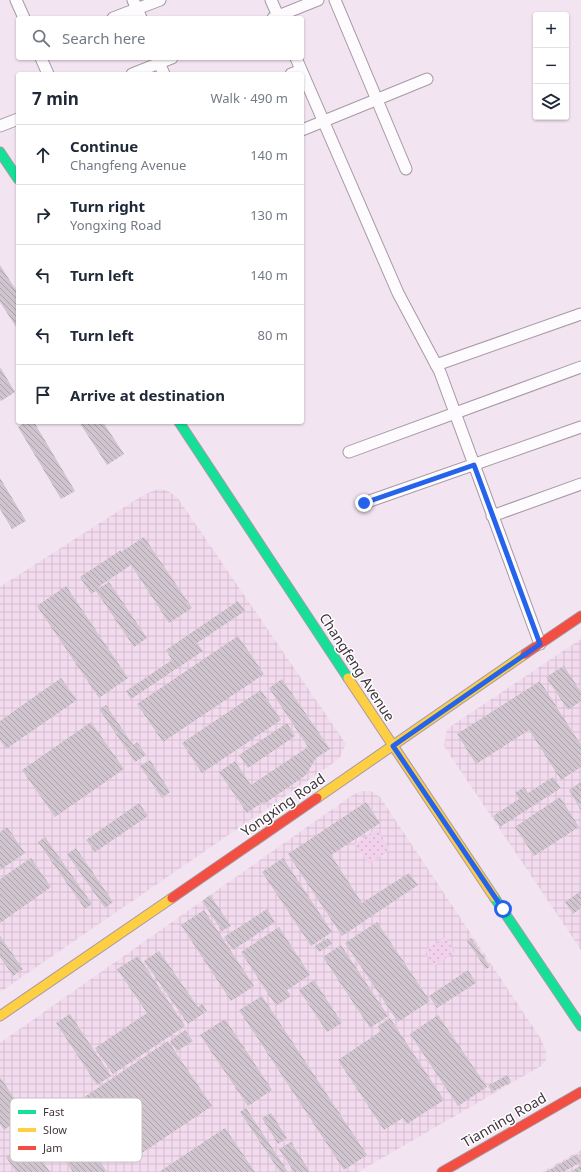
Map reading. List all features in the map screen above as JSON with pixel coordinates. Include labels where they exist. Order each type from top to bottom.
[{"type":"street","points":[[16,0],[23,16]]},
{"type":"street","points":[[118,16],[160,0]]},
{"type":"street","points":[[271,0],[276,16]]},
{"type":"street","points":[[278,16],[318,0]]},
{"type":"street","points":[[335,0],[406,169]]},
{"type":"street","points":[[42,60],[47,72]]},
{"type":"street","points":[[136,72],[158,60],[163,72]]},
{"type":"street","points":[[296,72],[301,70],[297,60]]},
{"type":"street","points":[[304,77],[398,294],[440,372],[540,644]]},
{"type":"street","points":[[304,129],[427,79]]},
{"type":"street","points":[[0,126],[16,120]]},
{"type":"street","points":[[0,152],[16,176]]},
{"type":"street","points":[[436,364],[581,314]]},
{"type":"street","points":[[349,452],[581,367]]},
{"type":"street","name":"Changfeng Avenue","points":[[180,424],[393,746],[581,1026]]},
{"type":"street","points":[[364,503],[581,427]]},
{"type":"street","points":[[492,516],[581,484]]},
{"type":"street","name":"Yongxing Road","points":[[0,1016],[581,616]]},
{"type":"street","name":"Tianning Road","points":[[442,1172],[581,1092]]},
{"type":"shaded area","points":[[159,489],[168,491],[177,497],[346,744],[339,759],[0,992],[0,587],[145,494]]},
{"type":"shaded area","points":[[581,639],[581,950],[444,746],[447,729]]},
{"type":"shaded area","points":[[363,791],[371,791],[380,797],[541,1039],[546,1051],[546,1060],[541,1066],[358,1172],[0,1172],[0,1043],[354,794]]},
{"type":"shaded area","points":[[377,829],[390,850],[369,864],[355,844]]},
{"type":"shaded area","points":[[445,937],[455,952],[434,966],[424,951]]},
{"type":"shaded area","points":[[581,1150],[581,1172],[542,1172]]},
{"type":"building","points":[[0,265],[16,290],[16,327],[0,302]]},
{"type":"building","points":[[0,367],[15,392],[1,401],[0,400]]},
{"type":"building","points":[[23,424],[35,424],[75,491],[61,499],[18,427]]},
{"type":"building","points":[[80,424],[104,424],[124,454],[107,465]]},
{"type":"building","points":[[0,478],[26,521],[12,529],[0,509]]},
{"type":"building","points":[[144,537],[192,608],[169,623],[131,565],[98,587],[99,588],[109,582],[147,638],[134,647],[96,591],[91,594],[80,577]]},
{"type":"building","points":[[66,586],[128,678],[99,698],[37,606]]},
{"type":"building","points":[[238,601],[245,611],[197,643],[203,651],[131,699],[126,691],[172,660],[166,650]]},
{"type":"building","points":[[238,636],[264,674],[163,742],[137,704]]},
{"type":"building","points":[[564,666],[581,692],[581,701],[568,710],[546,677]]},
{"type":"building","points":[[61,678],[77,700],[6,749],[0,740],[0,721]]},
{"type":"building","points":[[282,679],[330,749],[316,758],[306,775],[264,804],[263,802],[247,813],[219,772],[235,761],[251,785],[308,747],[269,688]]},
{"type":"building","points":[[540,681],[581,745],[581,767],[561,780],[529,730],[476,764],[457,734]]},
{"type":"building","points":[[261,690],[281,720],[202,773],[182,743]]},
{"type":"building","points":[[106,705],[133,745],[137,742],[146,755],[135,762],[99,709]]},
{"type":"building","points":[[91,722],[124,769],[55,817],[22,770]]},
{"type":"building","points":[[287,723],[295,736],[248,768],[239,755]]},
{"type":"building","points":[[150,760],[170,792],[162,798],[140,766]]},
{"type":"building","points":[[553,777],[561,788],[500,827],[493,816],[519,799],[515,793],[524,787],[528,793]]},
{"type":"building","points":[[581,782],[581,810],[569,790]]},
{"type":"building","points":[[560,797],[579,827],[534,856],[515,827]]},
{"type":"building","points":[[366,802],[380,823],[331,855],[362,903],[409,873],[418,885],[342,936],[288,854]]},
{"type":"building","points":[[139,803],[148,816],[95,852],[86,840]]},
{"type":"building","points":[[7,827],[25,853],[0,870],[0,832]]},
{"type":"building","points":[[45,837],[92,904],[85,909],[38,842]]},
{"type":"building","points":[[76,848],[113,902],[105,908],[67,854]]},
{"type":"building","points":[[31,858],[51,887],[0,923],[0,879]]},
{"type":"building","points":[[283,858],[332,932],[311,946],[262,872]]},
{"type":"building","points":[[581,891],[581,908],[573,914],[565,902]]},
{"type":"building","points":[[210,895],[231,926],[222,931],[202,901]]},
{"type":"building","points":[[267,909],[275,922],[233,950],[224,937]]},
{"type":"building","points":[[204,910],[254,986],[231,1001],[181,925]]},
{"type":"building","points":[[377,922],[430,1001],[398,1022],[345,943]]},
{"type":"building","points":[[279,927],[310,975],[287,990],[291,996],[276,1006],[241,952]]},
{"type":"building","points":[[0,936],[23,969],[13,976],[0,957]]},
{"type":"building","points":[[328,938],[332,944],[319,952],[315,946]]},
{"type":"building","points":[[471,938],[490,967],[486,969],[467,941]]},
{"type":"building","points":[[341,945],[388,1016],[370,1028],[323,957]]},
{"type":"building","points":[[159,951],[198,1007],[202,1004],[207,1011],[188,1024],[144,961]]},
{"type":"building","points":[[138,956],[185,1026],[113,1074],[95,1048],[147,1013],[117,969]]},
{"type":"building","points":[[468,970],[476,983],[437,1008],[429,996]]},
{"type":"building","points":[[314,980],[342,1023],[327,1032],[299,990]]},
{"type":"building","points":[[262,996],[367,1155],[344,1170],[239,1010]]},
{"type":"building","points":[[70,1014],[111,1076],[97,1085],[56,1023]]},
{"type":"building","points":[[438,1015],[487,1087],[458,1106],[410,1034]]},
{"type":"building","points":[[390,1018],[444,1100],[407,1124],[403,1118],[384,1130],[338,1060],[381,1031],[378,1026]]},
{"type":"building","points":[[225,1019],[272,1090],[248,1106],[200,1035]]},
{"type":"building","points":[[185,1030],[193,1041],[177,1051],[170,1041]]},
{"type":"building","points":[[168,1041],[212,1106],[142,1153],[142,1098],[83,1098]]},
{"type":"building","points":[[507,1075],[511,1082],[492,1092],[488,1086]]},
{"type":"building","points":[[0,1077],[14,1098],[10,1098],[10,1126],[4,1130],[0,1124]]},
{"type":"building","points":[[246,1108],[288,1172],[280,1172],[240,1112]]},
{"type":"building","points":[[271,1113],[287,1138],[278,1144],[262,1118]]},
{"type":"building","points":[[225,1128],[255,1172],[159,1172]]},
{"type":"building","points":[[291,1142],[310,1172],[294,1172],[279,1149]]},
{"type":"building","points":[[10,1154],[10,1162],[43,1162],[50,1172],[16,1172],[6,1157]]},
{"type":"building","points":[[577,1154],[581,1162],[563,1172],[546,1172]]},
{"type":"building","points":[[66,1162],[100,1162],[107,1172],[73,1172]]},
{"type":"building","points":[[581,1165],[581,1172],[572,1171]]},
{"type":"traffic: fast","points":[[0,152],[16,176]]},
{"type":"traffic: fast","points":[[180,424],[348,678]]},
{"type":"traffic: fast","points":[[494,897],[581,1026]]},
{"type":"traffic: slow","points":[[317,798],[525,654]]},
{"type":"traffic: slow","points":[[348,678],[494,897]]},
{"type":"traffic: slow","points":[[0,1016],[172,898]]},
{"type":"traffic: jam","points":[[525,654],[581,616]]},
{"type":"traffic: jam","points":[[172,898],[317,798]]},
{"type":"traffic: jam","points":[[442,1172],[581,1092]]},
{"type":"route","points":[[364,503],[474,465],[540,644],[393,746],[503,909]]}]
